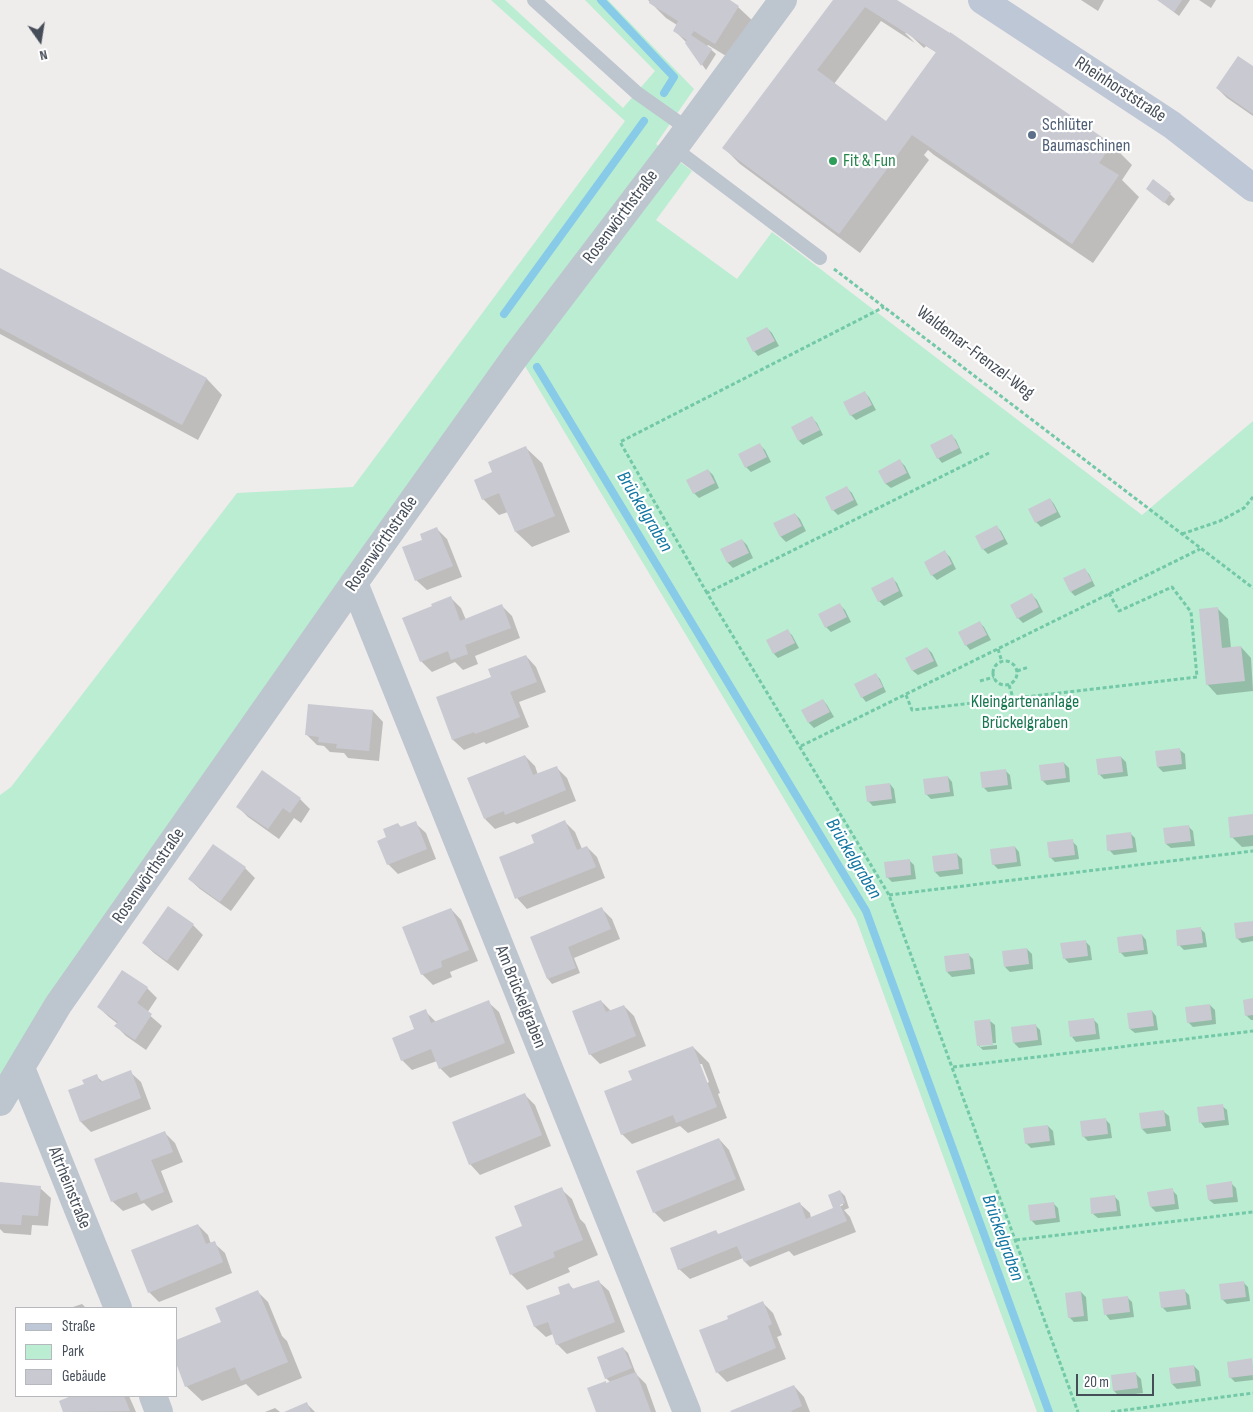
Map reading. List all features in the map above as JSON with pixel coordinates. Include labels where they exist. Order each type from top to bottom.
[{"type":"street","name":"Rosenwörthstraße","points":[[0,1102],[58,1005],[354,583],[516,357],[783,0]]},
{"type":"street","name":"Rheinhorststraße","points":[[982,0],[1172,125],[1253,188]]},
{"type":"street","name":"Am Brückelgraben","points":[[354,583],[687,1412]]},
{"type":"street","name":"Altrheinstraße","points":[[21,1068],[118,1307]]},
{"type":"street","points":[[153,1397],[160,1412]]},
{"type":"lane","points":[[534,0],[636,93],[681,138],[820,258]]},
{"type":"path","name":"Waldemar-Frenzel-Weg","points":[[820,258],[1253,588]]},
{"type":"path","points":[[884,307],[620,442],[707,593],[801,746],[889,895],[1078,1412]]},
{"type":"path","points":[[707,593],[989,453]]},
{"type":"path","points":[[1181,535],[1220,521],[1244,508],[1253,497]]},
{"type":"path","points":[[801,746],[1200,549]]},
{"type":"path","points":[[906,695],[912,710],[1197,677],[1191,612],[1172,587],[1118,611],[1109,594]]},
{"type":"path","points":[[998,649],[1002,662]]},
{"type":"path","points":[[1006,661],[1013,664],[1017,671],[1017,678],[1009,685],[1002,685],[994,677],[993,673],[996,666],[1002,662],[1006,661]]},
{"type":"path","points":[[1017,671],[1030,667]]},
{"type":"path","points":[[980,682],[994,677]]},
{"type":"path","points":[[1009,685],[1013,698]]},
{"type":"path","points":[[889,895],[1253,851]]},
{"type":"path","points":[[953,1067],[1253,1031]]},
{"type":"path","points":[[1016,1240],[1253,1212]]},
{"type":"path","points":[[1111,1412],[1253,1393]]},
{"type":"green space","name":"Kleingartenanlage Brückelgraben","points":[[491,0],[505,0],[623,108],[655,71],[585,0],[608,0],[694,89],[656,144],[692,171],[656,220],[737,279],[772,232],[1142,515],[1253,421],[1253,1412],[1037,1412],[856,919],[513,346],[0,1085],[0,795],[11,787],[237,493],[353,487],[625,121]]},
{"type":"building","points":[[650,0],[730,0],[739,6],[715,44],[694,31],[691,35],[712,49],[701,66],[685,43],[687,40],[673,31],[678,21],[649,3]]},
{"type":"building","points":[[833,0],[897,0],[950,32],[1112,144],[1099,163],[1119,175],[1072,244],[912,135],[839,234],[722,148]],"holes":[[[865,7],[936,52],[886,121],[817,70]]]},
{"type":"building","points":[[1157,0],[1182,0],[1174,12]]},
{"type":"building","points":[[1238,56],[1253,66],[1253,114],[1216,88]]},
{"type":"building","points":[[1153,179],[1171,193],[1164,203],[1146,189]]},
{"type":"building","points":[[0,268],[207,378],[182,425],[0,328]]},
{"type":"building","points":[[767,327],[775,341],[753,352],[746,338]]},
{"type":"building","points":[[865,391],[872,405],[850,416],[843,402]]},
{"type":"building","points":[[812,416],[820,430],[798,441],[791,427]]},
{"type":"building","points":[[952,434],[959,448],[937,459],[930,445]]},
{"type":"building","points":[[760,443],[767,457],[745,468],[738,454]]},
{"type":"building","points":[[526,446],[555,516],[515,532],[499,493],[482,500],[474,480],[492,472],[488,462]]},
{"type":"building","points":[[900,459],[907,473],[885,484],[878,471]]},
{"type":"building","points":[[708,469],[715,483],[693,494],[686,480]]},
{"type":"building","points":[[847,486],[854,500],[832,511],[825,497]]},
{"type":"building","points":[[1050,498],[1057,512],[1035,523],[1028,509]]},
{"type":"building","points":[[795,513],[802,526],[780,537],[773,523]]},
{"type":"building","points":[[997,525],[1004,539],[982,550],[975,536]]},
{"type":"building","points":[[437,527],[453,566],[415,581],[402,547],[422,540],[420,534]]},
{"type":"building","points":[[742,539],[749,553],[727,563],[720,549]]},
{"type":"building","points":[[945,550],[952,564],[931,576],[924,562]]},
{"type":"building","points":[[1085,568],[1092,581],[1070,592],[1063,578]]},
{"type":"building","points":[[893,577],[899,591],[878,602],[871,588]]},
{"type":"building","points":[[1032,593],[1039,607],[1017,619],[1010,605]]},
{"type":"building","points":[[451,596],[460,621],[502,604],[511,628],[465,645],[468,654],[451,660],[448,651],[420,662],[402,618]]},
{"type":"building","points":[[840,603],[847,617],[825,628],[818,614]]},
{"type":"building","points":[[1218,607],[1222,648],[1241,646],[1245,681],[1206,685],[1199,609]]},
{"type":"building","points":[[980,621],[987,635],[965,646],[958,632]]},
{"type":"building","points":[[788,629],[795,643],[773,654],[766,640]]},
{"type":"building","points":[[927,647],[934,661],[912,671],[905,658]]},
{"type":"building","points":[[526,655],[537,682],[510,692],[520,717],[475,734],[474,732],[452,740],[436,697],[491,677],[488,669]]},
{"type":"building","points":[[876,673],[883,687],[861,698],[854,684]]},
{"type":"building","points":[[823,699],[830,712],[808,723],[801,710]]},
{"type":"building","points":[[308,704],[373,710],[369,751],[336,748],[337,744],[318,742],[319,737],[305,735]]},
{"type":"building","points":[[1180,748],[1182,764],[1157,767],[1155,751]]},
{"type":"building","points":[[525,755],[533,775],[557,766],[566,790],[505,815],[504,811],[484,819],[467,778]]},
{"type":"building","points":[[1121,756],[1123,772],[1098,775],[1096,759]]},
{"type":"building","points":[[1064,762],[1066,778],[1041,781],[1039,765]]},
{"type":"building","points":[[1006,769],[1008,785],[982,788],[980,772]]},
{"type":"building","points":[[262,770],[301,798],[290,813],[283,808],[268,829],[236,807]]},
{"type":"building","points":[[948,776],[950,792],[925,795],[923,779]]},
{"type":"building","points":[[890,783],[892,799],[867,802],[865,786]]},
{"type":"building","points":[[1253,814],[1253,835],[1230,838],[1228,817]]},
{"type":"building","points":[[565,820],[577,850],[587,846],[596,867],[515,899],[499,857],[534,843],[531,835]]},
{"type":"building","points":[[416,821],[427,849],[387,865],[377,841],[386,837],[383,829],[398,823],[400,827]]},
{"type":"building","points":[[1189,825],[1191,841],[1165,844],[1163,828]]},
{"type":"building","points":[[1131,832],[1133,848],[1107,851],[1106,835]]},
{"type":"building","points":[[1073,839],[1075,855],[1049,858],[1047,842]]},
{"type":"building","points":[[213,844],[246,867],[220,902],[188,879]]},
{"type":"building","points":[[1015,846],[1017,862],[992,865],[990,849]]},
{"type":"building","points":[[957,853],[959,869],[934,872],[932,856]]},
{"type":"building","points":[[910,859],[911,875],[886,878],[884,862]]},
{"type":"building","points":[[168,906],[194,924],[167,961],[142,943]]},
{"type":"building","points":[[602,907],[611,929],[568,947],[576,968],[547,979],[530,937]]},
{"type":"building","points":[[451,908],[469,950],[441,961],[442,967],[421,975],[402,927]]},
{"type":"building","points":[[1253,921],[1253,936],[1236,939],[1234,923]]},
{"type":"building","points":[[1201,927],[1203,943],[1177,946],[1176,930]]},
{"type":"building","points":[[1142,934],[1144,950],[1119,953],[1117,937]]},
{"type":"building","points":[[1086,940],[1088,956],[1063,959],[1060,943]]},
{"type":"building","points":[[1027,948],[1029,964],[1004,967],[1002,951]]},
{"type":"building","points":[[969,953],[971,969],[946,972],[944,956]]},
{"type":"building","points":[[122,970],[148,987],[137,1003],[152,1014],[135,1040],[114,1026],[118,1022],[97,1007]]},
{"type":"building","points":[[1253,998],[1253,1015],[1245,1016],[1243,1000]]},
{"type":"building","points":[[489,1000],[505,1043],[439,1069],[431,1049],[401,1061],[392,1038],[414,1029],[409,1016],[426,1009],[431,1023]]},
{"type":"building","points":[[601,1000],[606,1012],[624,1005],[636,1036],[589,1055],[572,1011]]},
{"type":"building","points":[[1210,1004],[1212,1020],[1187,1023],[1185,1007]]},
{"type":"building","points":[[1152,1010],[1154,1026],[1129,1029],[1127,1013]]},
{"type":"building","points":[[1094,1018],[1096,1034],[1070,1037],[1068,1021]]},
{"type":"building","points":[[990,1019],[993,1045],[977,1046],[974,1021]]},
{"type":"building","points":[[1036,1024],[1038,1040],[1013,1043],[1011,1027]]},
{"type":"building","points":[[693,1046],[717,1107],[676,1123],[673,1115],[621,1135],[604,1091],[632,1080],[628,1071]]},
{"type":"building","points":[[131,1070],[141,1098],[80,1122],[68,1090],[84,1084],[82,1080],[97,1074],[100,1082]]},
{"type":"building","points":[[525,1093],[542,1135],[469,1165],[452,1122]]},
{"type":"building","points":[[1223,1104],[1225,1120],[1199,1123],[1197,1107]]},
{"type":"building","points":[[1164,1110],[1166,1126],[1141,1129],[1139,1113]]},
{"type":"building","points":[[1106,1118],[1108,1134],[1082,1137],[1080,1121]]},
{"type":"building","points":[[1048,1125],[1050,1141],[1025,1144],[1023,1128]]},
{"type":"building","points":[[165,1131],[173,1152],[151,1160],[164,1192],[141,1201],[137,1192],[111,1202],[94,1159]]},
{"type":"building","points":[[719,1138],[736,1179],[653,1213],[636,1171]]},
{"type":"building","points":[[1232,1181],[1233,1197],[1208,1200],[1206,1185]]},
{"type":"building","points":[[0,1182],[41,1186],[38,1216],[22,1215],[21,1225],[0,1224]]},
{"type":"building","points":[[562,1187],[583,1240],[553,1252],[555,1257],[510,1275],[495,1237],[522,1226],[514,1206]]},
{"type":"building","points":[[1173,1188],[1175,1204],[1150,1207],[1147,1192]]},
{"type":"building","points":[[840,1190],[845,1203],[840,1205],[847,1221],[744,1262],[737,1246],[678,1270],[670,1248],[716,1230],[718,1234],[800,1202],[806,1219],[833,1208],[828,1195]]},
{"type":"building","points":[[1115,1195],[1117,1211],[1091,1214],[1090,1198]]},
{"type":"building","points":[[1054,1202],[1056,1218],[1030,1221],[1028,1205]]},
{"type":"building","points":[[198,1224],[206,1244],[215,1241],[223,1262],[148,1293],[131,1250]]},
{"type":"building","points":[[599,1280],[615,1322],[556,1345],[548,1322],[534,1327],[526,1306],[560,1294],[558,1287],[569,1283],[572,1289]]},
{"type":"building","points":[[1244,1281],[1246,1297],[1221,1300],[1219,1284]]},
{"type":"building","points":[[1185,1289],[1187,1305],[1161,1308],[1159,1292]]},
{"type":"building","points":[[258,1290],[288,1362],[241,1381],[235,1367],[185,1387],[178,1368],[178,1339],[221,1322],[215,1308]]},
{"type":"building","points":[[1081,1291],[1084,1316],[1068,1318],[1065,1293]]},
{"type":"building","points":[[1128,1296],[1130,1312],[1104,1315],[1102,1299]]},
{"type":"building","points":[[763,1301],[772,1324],[768,1326],[776,1348],[716,1373],[699,1330],[728,1319],[727,1316]]},
{"type":"building","points":[[623,1347],[632,1368],[605,1379],[597,1357]]},
{"type":"building","points":[[1252,1358],[1253,1375],[1229,1378],[1227,1362]]},
{"type":"building","points":[[1194,1365],[1196,1381],[1171,1384],[1169,1368]]},
{"type":"building","points":[[636,1372],[651,1412],[596,1412],[587,1388]]},
{"type":"building","points":[[1136,1372],[1138,1388],[1113,1391],[1111,1375]]},
{"type":"building","points":[[794,1385],[802,1406],[792,1412],[730,1411]]},
{"type":"building","points":[[69,1397],[124,1397],[130,1411],[63,1412],[59,1401]]},
{"type":"building","points":[[307,1402],[311,1412],[284,1412]]},
{"type":"waterway","name":"Brückelgraben","points":[[601,0],[674,77],[664,93]]},
{"type":"waterway","name":"Brückelgraben","points":[[504,314],[644,121]]},
{"type":"waterway","name":"Brückelgraben","points":[[537,367],[866,911],[1049,1412]]},
{"type":"place","name":"Schlüter Baumaschinen","points":[[1032,135]]},
{"type":"place","name":"Fit & Fun","points":[[833,161]]}]
